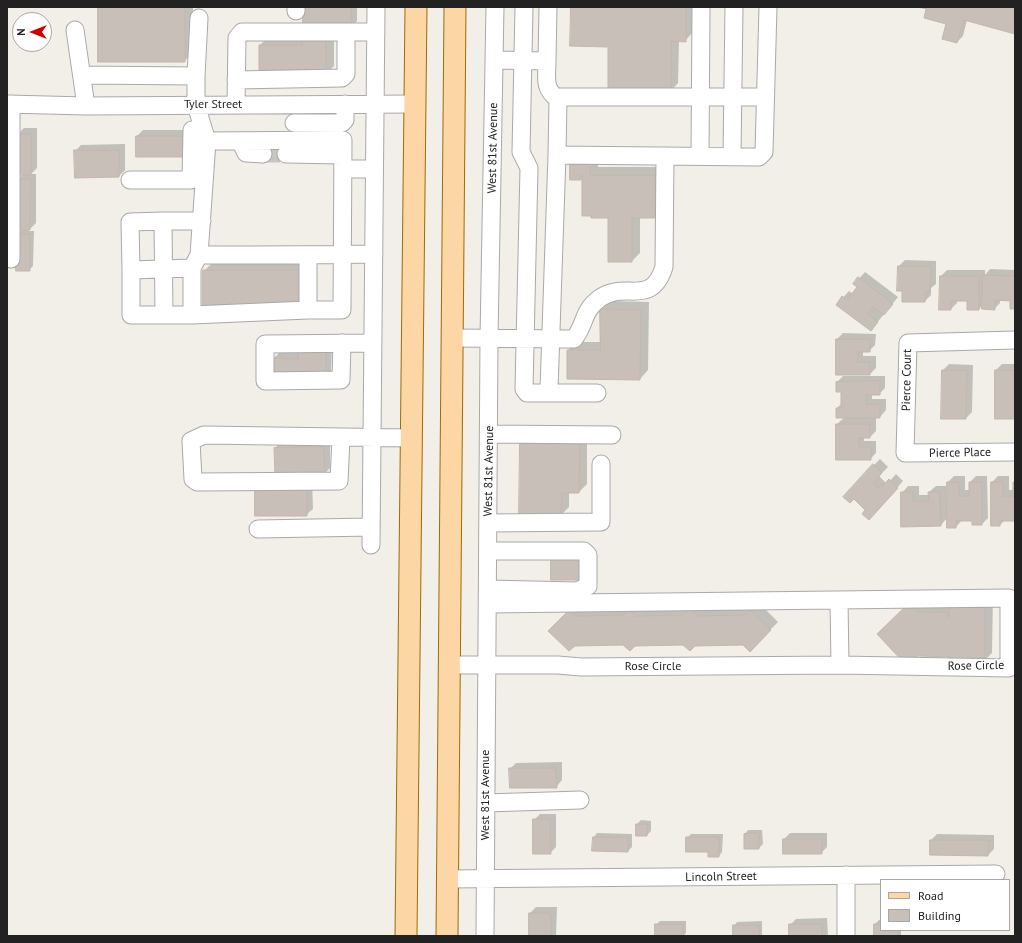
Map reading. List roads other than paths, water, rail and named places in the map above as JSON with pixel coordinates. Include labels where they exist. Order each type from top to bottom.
[{"type":"main road","points":[[406,936],[416,7]]},
{"type":"main road","points":[[447,936],[455,7]]},
{"type":"street","points":[[371,545],[376,7]]},
{"type":"street","name":"West 81st Avenue","points":[[485,936],[489,338],[495,7]]},
{"type":"street","points":[[524,7],[521,152],[528,168],[524,389],[527,392],[597,393]]},
{"type":"street","points":[[548,7],[547,84],[550,94],[556,97],[765,97]]},
{"type":"street","points":[[700,156],[701,7]]},
{"type":"street","points":[[732,156],[734,7]]},
{"type":"street","points":[[557,155],[759,157],[764,152],[768,7]]},
{"type":"street","points":[[192,315],[195,262],[202,221],[205,136],[196,105],[199,18]]},
{"type":"street","points":[[75,30],[86,106]]},
{"type":"street","points":[[236,105],[237,38],[242,32],[376,32]]},
{"type":"street","points":[[236,80],[303,80],[342,78],[346,74],[346,32]]},
{"type":"street","points":[[494,60],[547,61]]},
{"type":"street","points":[[82,75],[196,76]]},
{"type":"street","points":[[303,80],[303,104]]},
{"type":"street","points":[[546,393],[549,389],[557,155],[558,99],[556,97]]},
{"type":"street","points":[[9,104],[11,259]]},
{"type":"street","name":"Tyler Street","points":[[9,104],[86,106],[415,104]]},
{"type":"street","points":[[294,123],[342,123],[345,120],[345,104]]},
{"type":"street","points":[[130,180],[191,180],[192,130],[205,136],[240,141],[343,140],[342,310],[192,315],[131,315],[130,222],[202,221]]},
{"type":"street","points":[[240,141],[246,153],[263,154]]},
{"type":"street","points":[[286,154],[343,162],[374,169]]},
{"type":"street","points":[[452,338],[574,339],[579,332],[586,312],[602,296],[611,292],[645,291],[654,286],[661,277],[664,267],[665,156]]},
{"type":"street","points":[[163,221],[164,315]]},
{"type":"street","points":[[131,270],[164,269],[195,262],[308,255],[374,254]]},
{"type":"street","points":[[308,255],[308,310]]},
{"type":"street","name":"Pierce Court","points":[[905,453],[908,343],[1015,340]]},
{"type":"street","points":[[342,344],[341,380],[265,381],[265,344],[342,344],[373,344]]},
{"type":"street","points":[[489,434],[612,435]]},
{"type":"street","points":[[341,438],[339,481],[197,482],[193,479],[191,441],[197,437],[412,438]]},
{"type":"street","name":"Pierce Place","points":[[905,453],[1015,452]]},
{"type":"street","points":[[488,524],[601,522],[601,464]]},
{"type":"street","points":[[258,529],[371,527]]},
{"type":"street","points":[[488,551],[584,551],[588,555],[588,586],[577,591],[488,597]]},
{"type":"street","name":"Rose Circle","points":[[449,665],[558,665],[581,667],[840,665],[1010,668],[1009,598],[839,600],[488,597]]},
{"type":"street","points":[[839,600],[840,665]]},
{"type":"street","points":[[486,803],[580,800]]},
{"type":"street","name":"Lincoln Street","points":[[447,879],[996,874]]},
{"type":"street","points":[[846,875],[846,936]]},
{"type":"tunnel","points":[[263,154],[286,154]]}]
